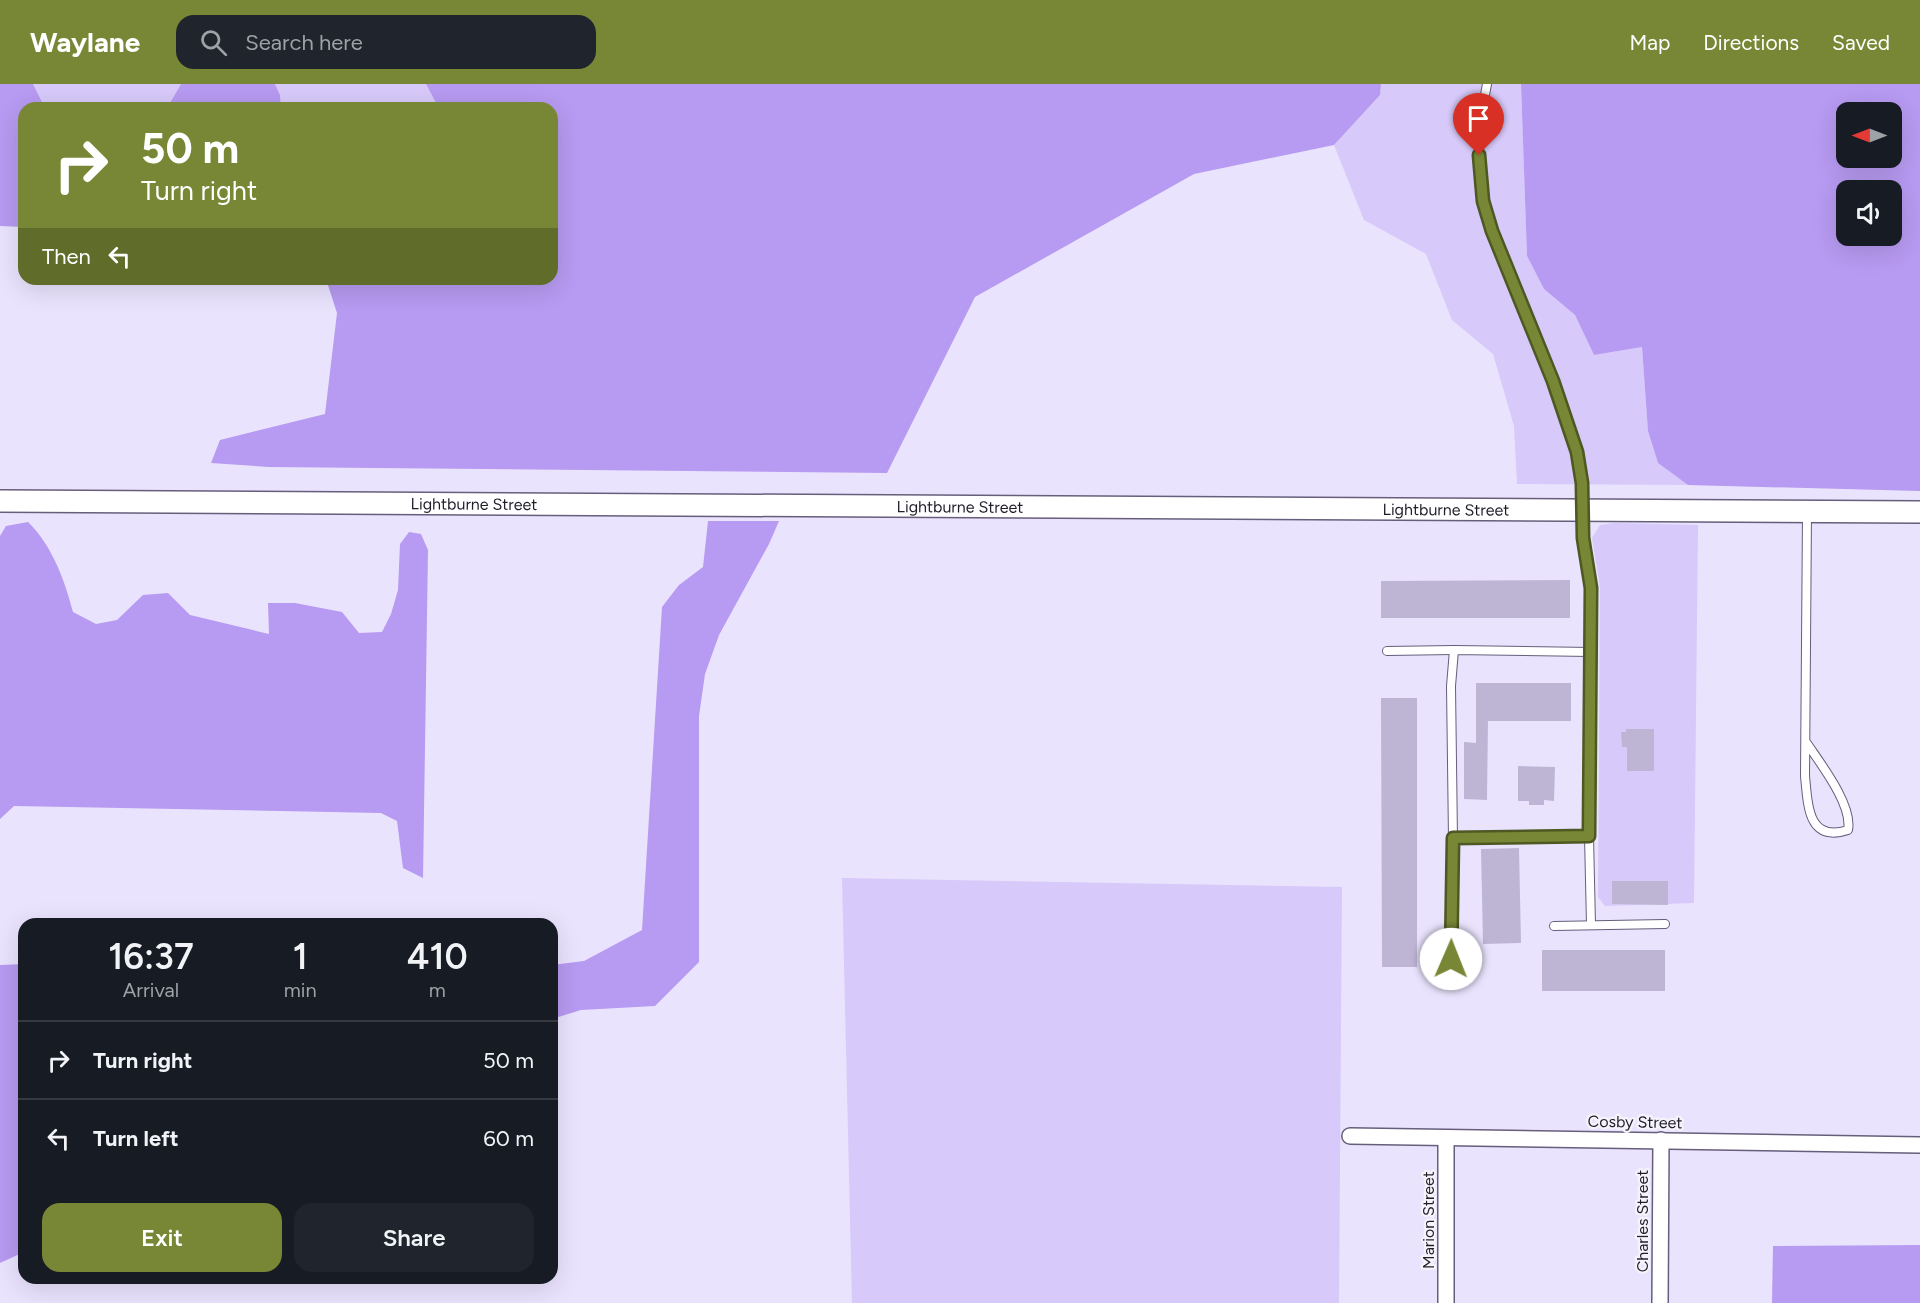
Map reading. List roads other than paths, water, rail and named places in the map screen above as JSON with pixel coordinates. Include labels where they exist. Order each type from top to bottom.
[{"type":"main road","name":"Lightburne Street","points":[[0,501],[1920,512]]},
{"type":"street","name":"Cosby Street","points":[[1350,1136],[1920,1144]]},
{"type":"street","name":"Marion Street","points":[[1446,1138],[1446,1303]]},
{"type":"street","name":"Charles Street","points":[[1660,1303],[1661,1140]]},
{"type":"lane","points":[[1487,84],[1480,122],[1479,155],[1483,201],[1492,231],[1553,381],[1577,452],[1583,511],[1583,538],[1591,588],[1589,836],[1591,926]]},
{"type":"lane","points":[[1806,742],[1842,800],[1850,821],[1848,830],[1836,834],[1824,832],[1815,825],[1808,807],[1805,776],[1807,512]]},
{"type":"lane","points":[[1451,959],[1453,838],[1451,698],[1454,650]]},
{"type":"lane","points":[[1387,651],[1591,652]]},
{"type":"lane","points":[[1453,838],[1589,836]]},
{"type":"lane","points":[[1554,926],[1665,924]]}]
